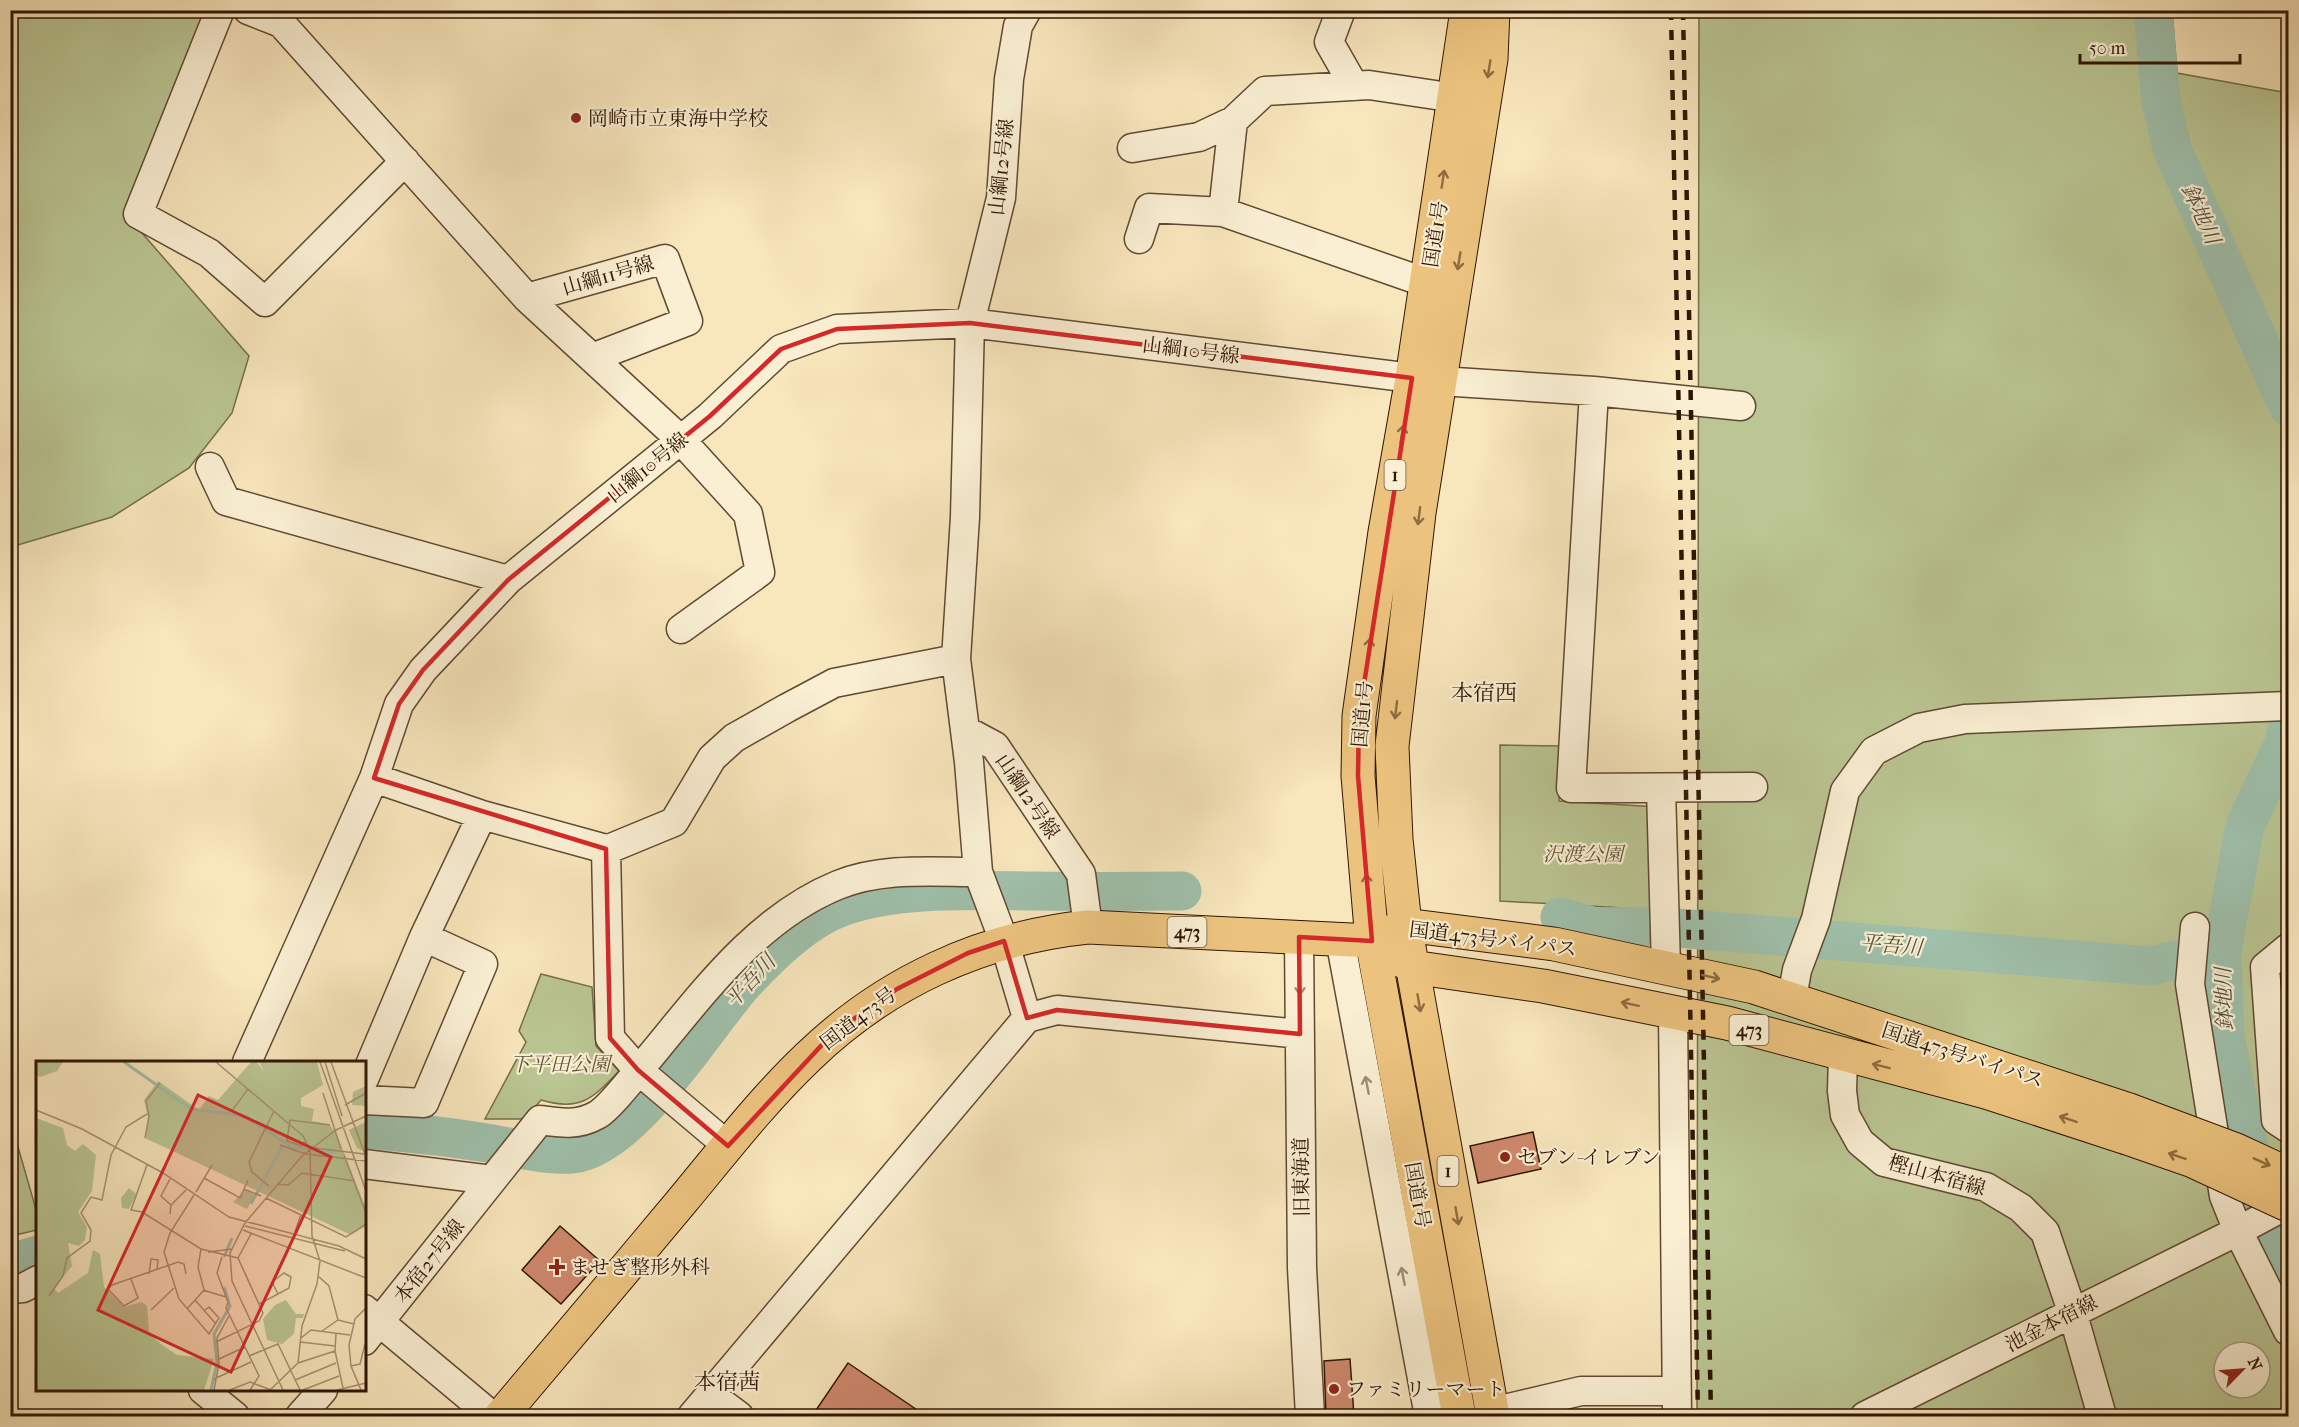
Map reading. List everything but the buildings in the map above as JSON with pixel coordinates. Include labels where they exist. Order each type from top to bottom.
[{"type":"highway","name":"国道1号","points":[[1467,10],[1427,283],[1426,380],[1419,513],[1392,746],[1396,839],[1405,925],[1493,1414]]},
{"type":"highway","name":"国道1号","points":[[1459,1416],[1399,1091],[1356,940],[1359,716],[1385,532],[1426,380],[1491,59],[1493,10]]},
{"type":"highway","name":"国道473号バイパス","points":[[1356,940],[1405,925],[1666,960],[1794,984],[2127,1123],[2193,1161],[2285,1205]]},
{"type":"highway","name":"国道473号","points":[[501,1416],[728,1146],[806,1058],[862,1011],[927,972],[1004,941],[1044,931],[1088,927],[1356,940]]},
{"type":"highway","name":"国道473号バイパス","points":[[1356,940],[1412,967],[1543,986],[1726,1023],[1843,1056],[1986,1092],[2236,1150],[2289,1174]]},
{"type":"street","points":[[220,10],[138,214],[209,253],[265,302],[405,161]]},
{"type":"street","points":[[248,10],[281,22],[527,298],[681,440],[748,514],[760,572],[681,629]]},
{"type":"street","name":"山綱12号線","points":[[1027,10],[1018,26],[1009,79],[1001,198],[970,323],[965,517],[956,659],[978,872],[1004,941],[1027,1018]]},
{"type":"street","points":[[1341,10],[1329,42],[1354,86]]},
{"type":"street","points":[[1132,148],[1199,137],[1233,121],[1265,91],[1369,85],[1455,98]]},
{"type":"street","points":[[1223,212],[1233,121]]},
{"type":"street","points":[[1139,239],[1149,208],[1223,212],[1427,283]]},
{"type":"street","name":"山綱11号線","points":[[527,298],[665,259],[688,321],[592,358]]},
{"type":"street","name":"山綱10号線","points":[[247,1061],[374,778],[399,704],[423,670],[508,580],[681,440],[781,349],[837,329],[970,323],[1426,380],[1594,391],[1741,406]]},
{"type":"street","points":[[1594,391],[1571,788],[1661,789],[1754,786]]},
{"type":"street","points":[[210,467],[226,501],[508,580]]},
{"type":"street","points":[[374,778],[482,815],[606,849],[674,822],[712,758],[734,738],[815,693],[834,683],[956,659]]},
{"type":"street","points":[[1794,984],[1816,919],[1845,791],[1874,750],[1919,728],[1965,719],[2289,706]]},
{"type":"street","name":"山綱12号線","points":[[965,730],[994,747],[1081,874],[1088,927]]},
{"type":"street","points":[[1661,789],[1666,960]]},
{"type":"street","points":[[366,1074],[424,937],[482,815]]},
{"type":"street","points":[[606,849],[610,1038],[638,1070],[728,1146]]},
{"type":"street","points":[[638,1070],[698,998],[756,938],[788,912],[813,897],[839,885],[892,872],[978,872]]},
{"type":"street","points":[[2195,927],[2190,984],[2224,1196],[2238,1231],[2289,1331]]},
{"type":"street","points":[[366,1100],[424,1103],[483,964],[424,937]]},
{"type":"street","name":"旧東海道","points":[[1299,937],[1302,1268],[1310,1416]]},
{"type":"street","points":[[1356,940],[1375,1128],[1429,1416]]},
{"type":"street","points":[[2289,948],[2265,967],[2276,1120],[2289,1128]]},
{"type":"street","points":[[692,1416],[1027,1018],[1057,1010],[1300,1034]]},
{"type":"street","points":[[1493,1414],[1581,1391],[1676,1404],[1677,1273],[1673,1013]]},
{"type":"street","name":"樫山本宿線","points":[[1843,1056],[1842,1091],[1845,1115],[1860,1142],[1884,1162],[1986,1187],[2021,1208],[2045,1232],[2072,1311],[2102,1416]]},
{"type":"street","name":"本宿27号線","points":[[370,1324],[540,1120],[570,1124],[598,1115],[638,1070]]},
{"type":"street","points":[[1375,1128],[1399,1091]]},
{"type":"street","points":[[366,1164],[497,1173]]},
{"type":"street","name":"池金本宿線","points":[[1865,1416],[2072,1311],[2238,1231],[2285,1205]]},
{"type":"street","points":[[10,1289],[23,1288],[36,1282]]},
{"type":"street","points":[[370,1324],[492,1416]]},
{"type":"street","points":[[1411,1324],[1445,1344]]},
{"type":"street","points":[[206,1391],[235,1416]]},
{"type":"street","points":[[300,1416],[321,1391]]},
{"type":"street","points":[[711,1395],[739,1416]]},
{"type":"highlighted area","points":[[970,323],[1412,378],[1359,716],[1358,776],[1372,941],[1299,937],[1300,1034],[1057,1010],[1027,1018],[1004,941],[968,953],[897,989],[832,1034],[728,1146],[638,1070],[610,1038],[606,849],[374,778],[399,704],[423,670],[508,580],[710,416],[781,349],[837,329]]},
{"type":"green space","points":[[11,11],[212,11],[129,218],[249,356],[232,413],[189,468],[112,517],[11,547]]},
{"type":"green space","points":[[1699,11],[2172,11],[2177,73],[2288,93],[2288,1416],[1697,1416]]},
{"type":"green space","name":"沢渡公園","points":[[1500,745],[1563,746],[1559,801],[1659,807],[1659,910],[1500,901]]},
{"type":"green space","name":"下平田公園","points":[[541,974],[592,987],[596,1046],[619,1071],[601,1089],[585,1100],[566,1104],[541,1100],[525,1119],[485,1119],[526,1042],[519,1031]]},
{"type":"green space","points":[[10,1119],[36,1210],[36,1230],[11,1236]]},
{"type":"waterway","name":"鉢地川","points":[[2153,10],[2161,102],[2173,151],[2288,406]]},
{"type":"waterway","name":"鉢地川","points":[[2288,726],[2284,743],[2245,826],[2222,950],[2225,1036],[2240,1112],[2273,1240],[2288,1273]]},
{"type":"waterway","name":"平吾川","points":[[366,1129],[451,1138],[549,1154],[572,1154],[595,1147],[618,1131],[665,1083],[727,1003],[771,955],[813,922],[846,905],[900,894],[928,892],[1182,891]]},
{"type":"waterway","name":"平吾川","points":[[1560,917],[1596,927],[1652,926],[2150,966],[2222,950]]},
{"type":"waterway","name":"平吾川","points":[[10,1263],[36,1256]]},
{"type":"railway","points":[[1671,10],[1698,1416]]},
{"type":"railway","points":[[1683,10],[1711,1416]]},
{"type":"place","name":"岡崎市立東海中学校","points":[[576,118]]},
{"type":"place","name":"セブン-イレブン","points":[[1505,1157]]},
{"type":"place","name":"ませぎ整形外科","points":[[557,1267]]},
{"type":"place","name":"ファミリーマート","points":[[1334,1389]]},
{"type":"district","name":"本宿西","points":[[1484,692]]},
{"type":"district","name":"本宿茜","points":[[727,1381]]}]
